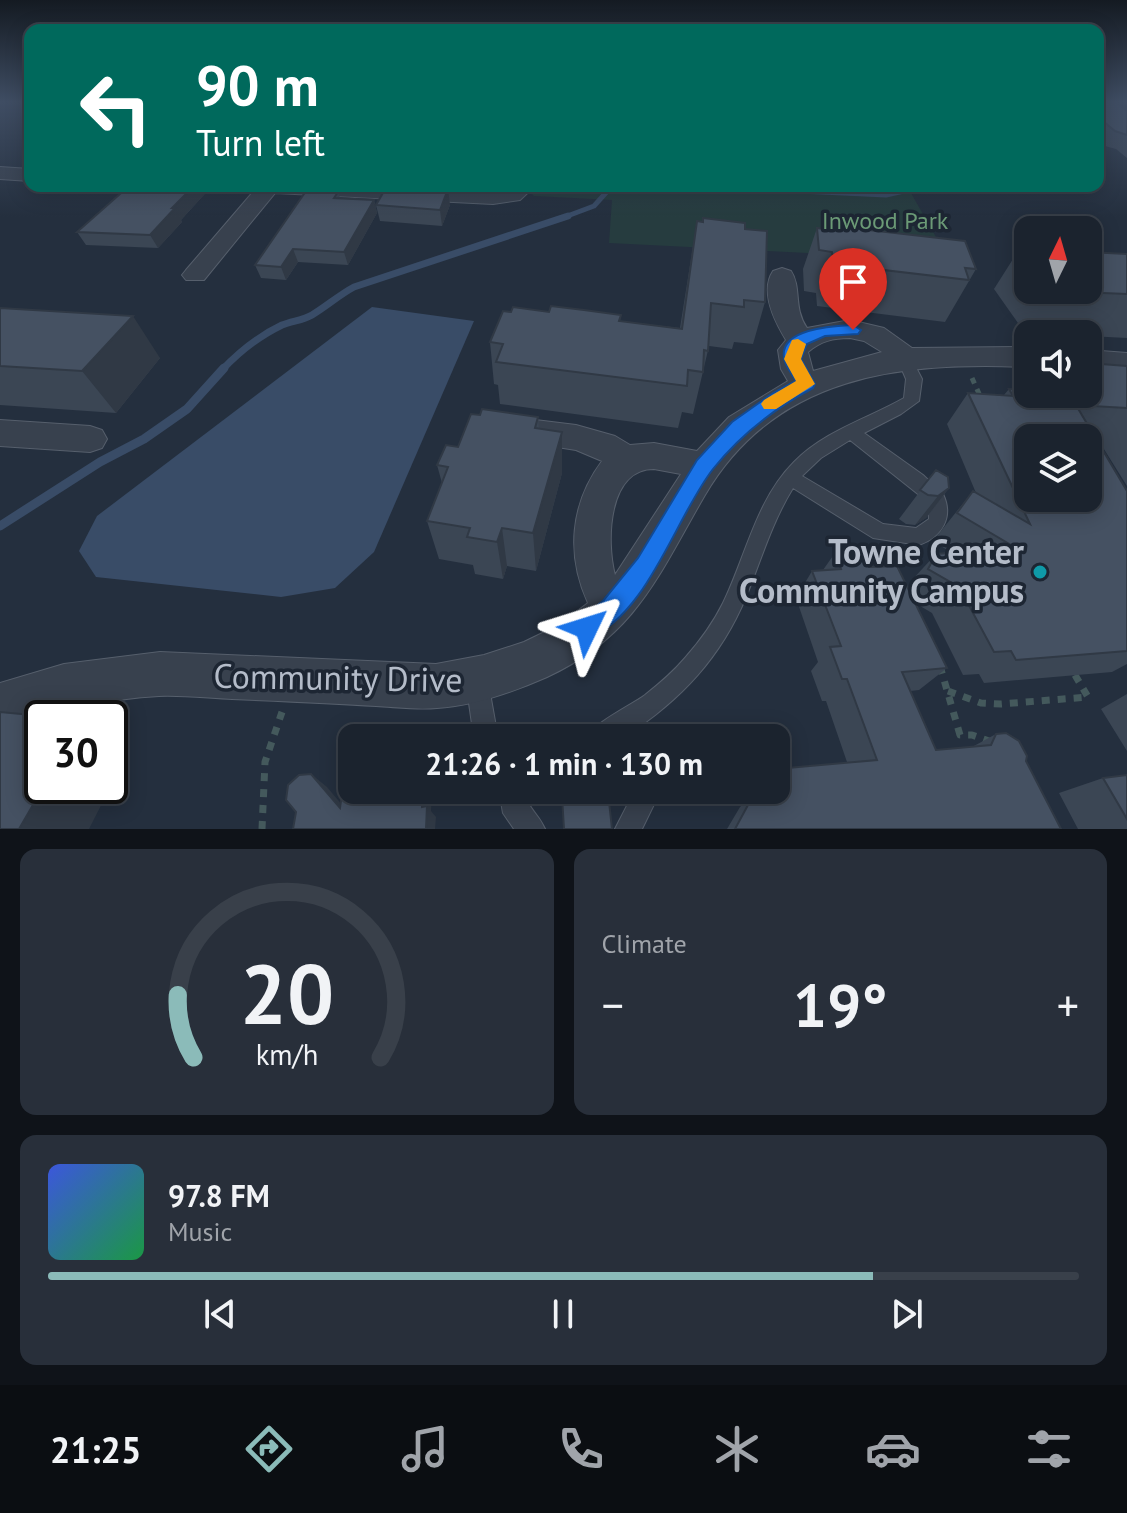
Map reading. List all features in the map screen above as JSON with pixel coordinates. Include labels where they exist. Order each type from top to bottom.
[{"type":"street","points":[[0,173],[24,175]]},
{"type":"street","points":[[195,275],[265,192]]},
{"type":"street","points":[[385,192],[481,197],[507,192]]},
{"type":"street","points":[[782,276],[784,315],[801,340]]},
{"type":"street","points":[[806,384],[792,359],[793,350],[801,340],[823,331],[853,330],[886,340],[904,358]]},
{"type":"street","name":"Community Drive","points":[[0,706],[64,686],[160,674],[436,686],[476,681],[563,647],[612,609],[646,565],[704,466],[739,427],[779,398],[806,384],[872,363],[969,354],[1014,356]]},
{"type":"street","points":[[1102,361],[1127,363]]},
{"type":"street","points":[[492,427],[599,442],[615,450],[625,461]]},
{"type":"street","points":[[0,433],[90,439]]},
{"type":"street","points":[[612,609],[594,571],[592,551],[602,490],[625,461],[660,456],[704,466]]},
{"type":"lane","points":[[638,724],[697,660],[728,615],[770,513],[790,478],[816,452],[850,431],[888,416],[911,401],[914,379],[904,358]]},
{"type":"lane","points":[[790,478],[880,532],[919,537],[938,522],[937,499],[913,474],[872,449],[850,431]]},
{"type":"lane","points":[[476,681],[484,724]]},
{"type":"lane","points":[[514,804],[516,813],[532,829]]},
{"type":"lane","points":[[628,829],[641,804]]},
{"type":"path","points":[[972,378],[983,402]]},
{"type":"path","points":[[834,557],[843,552],[859,551],[866,544]]},
{"type":"path","points":[[859,551],[885,580]]},
{"type":"path","points":[[938,659],[960,735],[987,739],[998,747]]},
{"type":"path","points":[[947,690],[981,703],[1001,704],[1088,697],[1075,675]]},
{"type":"path","points":[[262,829],[265,808],[262,778],[270,742],[294,681]]},
{"type":"green space","name":"Inwood Park","points":[[530,192],[910,192],[949,260],[609,243],[612,200],[534,196]]},
{"type":"water","points":[[372,307],[474,321],[374,552],[335,588],[281,597],[96,577],[79,551],[97,516]]},
{"type":"building","points":[[122,192],[188,192],[150,235],[77,232]]},
{"type":"building","points":[[305,192],[338,192],[334,198],[374,200],[344,252],[293,249],[281,267],[255,265]]},
{"type":"building","points":[[384,192],[447,192],[440,210],[376,205]]},
{"type":"building","points":[[703,218],[745,223],[745,229],[767,231],[765,302],[744,300],[744,307],[711,303],[708,351],[704,350],[703,372],[688,370],[687,386],[496,362],[503,344],[490,342],[503,311],[511,312],[513,307],[549,312],[551,306],[584,310],[621,315],[619,321],[682,329],[697,221],[703,222]]},
{"type":"building","points":[[825,225],[965,241],[976,269],[965,268],[969,280],[833,264],[832,252],[819,250],[817,228],[825,229]]},
{"type":"building","points":[[1102,253],[1127,254],[1127,294],[1102,293]]},
{"type":"building","points":[[0,308],[133,316],[82,371],[0,366]]},
{"type":"building","points":[[1102,364],[1127,366],[1127,408],[1102,407]]},
{"type":"building","points":[[1009,389],[1014,389],[1014,408],[1078,408],[1087,424],[1014,424],[1014,490],[968,393],[1013,396]]},
{"type":"building","points":[[482,409],[538,417],[535,428],[562,432],[533,533],[502,528],[497,542],[467,537],[470,528],[427,521],[448,467],[437,465],[446,445],[458,447],[471,414],[480,415]]},
{"type":"building","points":[[1102,449],[1127,491],[1127,651],[1016,660],[1011,651],[994,652],[959,587],[928,569],[936,554],[1016,548],[957,513],[973,491],[1030,524],[1024,512],[1102,512]]},
{"type":"building","points":[[936,470],[948,477],[949,488],[938,496],[928,495],[920,490]]},
{"type":"building","name":"Towne Center Community Campus","points":[[862,551],[869,567],[897,566],[947,668],[902,672],[936,750],[991,745],[996,734],[1006,733],[1019,741],[1061,829],[735,829],[749,804],[790,804],[790,768],[877,760],[847,679],[842,679],[830,647],[841,646],[812,571],[841,569],[835,553]]},
{"type":"building","points":[[0,712],[24,714],[24,804],[34,804],[19,829],[0,829]]},
{"type":"building","points":[[311,774],[340,808],[341,804],[422,804],[422,807],[427,806],[426,829],[293,829],[296,812],[286,800],[288,785],[299,775]]},
{"type":"building","points":[[1127,775],[1127,819],[1103,778]]},
{"type":"building","points":[[562,804],[609,804],[612,829],[564,829]]},
{"type":"waterway","points":[[562,218],[594,206],[607,192]]},
{"type":"waterway","points":[[822,192],[886,195],[900,192]]},
{"type":"waterway","points":[[562,218],[568,216]]},
{"type":"waterway","points":[[223,369],[265,334],[309,317],[354,287],[562,218]]},
{"type":"waterway","points":[[0,526],[100,462],[144,439],[187,409],[223,369]]},
{"type":"slow traffic","points":[[770,404],[806,384],[792,359],[793,350],[798,344]]},
{"type":"place","name":"Towne Center Community Campus","points":[[1040,572]]},
{"type":"route","points":[[587,628],[612,609],[646,565],[704,466],[739,427],[779,398],[806,384],[792,359],[793,350],[801,340],[823,331],[853,330]]}]
